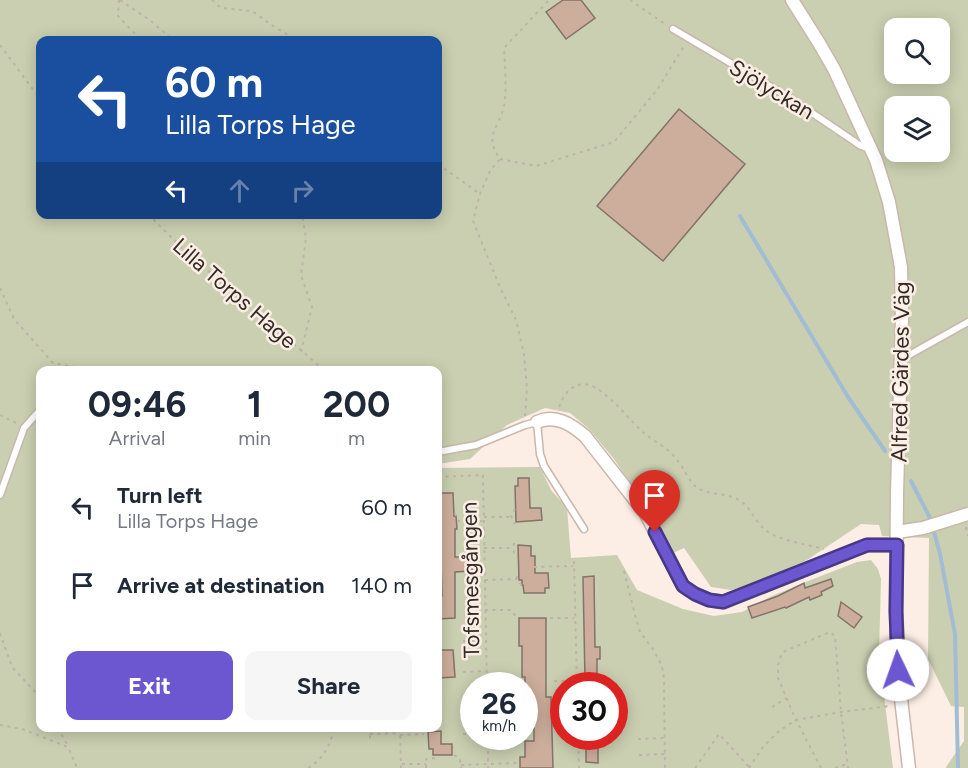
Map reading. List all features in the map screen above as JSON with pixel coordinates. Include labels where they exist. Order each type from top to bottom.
[{"type":"street","name":"Alfred Gärdes Väg","points":[[792,0],[834,69],[871,147],[889,202],[901,267],[902,359],[897,532],[897,640],[901,703],[909,768]]},
{"type":"street","points":[[531,423],[555,419],[574,426],[585,436],[646,514],[683,586],[709,600],[723,602],[867,545],[897,545]]},
{"type":"street","points":[[897,532],[912,531],[968,514]]},
{"type":"lane","name":"Sjölyckan","points":[[673,29],[790,98],[861,146],[871,147]]},
{"type":"lane","points":[[902,359],[968,322]]},
{"type":"lane","points":[[0,495],[24,428],[36,414]]},
{"type":"lane","points":[[442,451],[476,445],[531,423],[544,466],[584,529]]},
{"type":"path","points":[[137,36],[118,16],[120,0],[168,36]]},
{"type":"path","points":[[212,0],[221,8],[252,10],[290,36]]},
{"type":"path","points":[[549,0],[504,48],[504,106],[493,132],[493,149],[500,159],[536,166],[614,142],[657,90],[689,39]]},
{"type":"path","points":[[630,0],[673,29]]},
{"type":"path","points":[[0,45],[36,94]]},
{"type":"path","points":[[500,159],[490,171],[480,194],[473,221],[516,320],[524,354],[531,423]]},
{"type":"path","points":[[442,167],[480,194]]},
{"type":"path","name":"Lilla Torps Hage","points":[[153,219],[191,255],[319,366]]},
{"type":"path","points":[[301,351],[312,307],[301,275],[306,238],[303,219]]},
{"type":"path","points":[[0,288],[14,319],[53,363],[70,366]]},
{"type":"path","points":[[555,419],[560,404],[569,389],[579,384],[589,385],[598,390],[645,433],[673,454],[694,484],[701,490],[724,494],[740,500],[765,531],[780,538],[834,551],[839,557]]},
{"type":"path","points":[[0,415],[24,428]]},
{"type":"path","name":"Tofsmesgången","points":[[442,477],[483,475],[486,671]]},
{"type":"path","points":[[514,509],[511,517],[514,524]]},
{"type":"path","points":[[454,513],[458,521],[511,517]]},
{"type":"path","points":[[514,543],[514,553],[517,555]]},
{"type":"path","points":[[484,548],[514,548]]},
{"type":"path","points":[[574,561],[577,672]]},
{"type":"path","points":[[534,567],[574,566]]},
{"type":"path","points":[[624,571],[640,632],[662,666],[665,768]]},
{"type":"path","points":[[485,580],[517,578],[523,587]]},
{"type":"path","points":[[485,610],[511,610],[517,618]]},
{"type":"path","points":[[550,618],[576,618]]},
{"type":"path","points":[[821,768],[796,720],[778,678],[778,665],[784,651],[830,632],[835,636],[848,766],[835,768]]},
{"type":"path","points":[[0,633],[12,667],[36,694]]},
{"type":"path","points":[[463,641],[486,641]]},
{"type":"path","points":[[463,672],[486,671]]},
{"type":"path","points":[[772,707],[787,698]]},
{"type":"path","points":[[695,768],[719,734],[750,768],[763,747],[779,731],[796,720],[901,703]]},
{"type":"path","points":[[0,725],[22,729],[68,747]]},
{"type":"path","points":[[60,732],[77,768]]},
{"type":"path","points":[[309,768],[318,763],[333,732]]},
{"type":"path","points":[[370,741],[370,734],[423,734]]},
{"type":"path","points":[[400,734],[401,766],[426,764]]},
{"type":"path","points":[[638,739],[665,738]]},
{"type":"path","points":[[488,750],[488,766]]},
{"type":"path","points":[[578,750],[579,768]]},
{"type":"path","points":[[639,755],[665,754]]},
{"type":"path","points":[[454,755],[460,759],[461,766],[517,763]]},
{"type":"path","points":[[426,768],[426,759],[438,758]]},
{"type":"green space","points":[[0,0],[968,0],[968,768],[946,768],[964,741],[964,707],[951,706],[928,659],[929,538],[882,536],[879,525],[861,524],[807,560],[761,582],[731,590],[711,587],[684,548],[671,554],[614,459],[589,429],[570,413],[545,408],[507,425],[470,459],[442,463],[442,366],[36,366],[36,732],[442,732],[442,468],[540,467],[551,490],[567,508],[571,558],[617,555],[637,590],[683,609],[714,616],[742,612],[808,581],[857,562],[871,560],[878,569],[881,579],[879,655],[893,768],[0,768]]},
{"type":"building","points":[[563,0],[581,0],[595,18],[566,39],[546,12]]},
{"type":"building","points":[[679,109],[745,164],[663,261],[597,206]]},
{"type":"building","points":[[518,478],[529,478],[530,508],[541,508],[542,520],[516,522],[515,486],[518,486]]},
{"type":"building","points":[[442,493],[453,493],[457,529],[455,529],[455,557],[472,557],[472,571],[455,572],[455,618],[442,619]]},
{"type":"building","points":[[518,545],[531,546],[531,556],[535,556],[535,573],[548,573],[549,588],[545,588],[545,593],[524,593],[522,580],[519,580]]},
{"type":"building","points":[[594,576],[595,647],[600,647],[597,672],[585,672],[583,577]]},
{"type":"building","points":[[831,579],[833,586],[821,592],[822,595],[810,600],[809,597],[786,608],[752,618],[748,607],[804,583],[805,588]]},
{"type":"building","points":[[841,602],[862,617],[854,628],[838,616]]},
{"type":"building","points":[[519,618],[546,618],[546,697],[550,697],[550,750],[552,750],[553,768],[520,768],[520,757],[525,757],[525,750],[538,750],[538,672],[522,672],[522,646],[519,646]]},
{"type":"building","points":[[442,650],[453,650],[455,677],[442,678]]},
{"type":"building","points":[[428,732],[441,732],[441,744],[452,744],[452,755],[433,755],[433,749],[429,749]]},
{"type":"building","points":[[586,750],[598,750],[598,763],[586,762]]},
{"type":"waterway","points":[[740,216],[848,397],[885,451]]},
{"type":"waterway","points":[[911,481],[931,520]]},
{"type":"waterway","points":[[934,532],[955,634],[958,768]]},
{"type":"route","points":[[655,532],[683,586],[709,600],[723,602],[867,545],[897,545],[898,670]]}]
